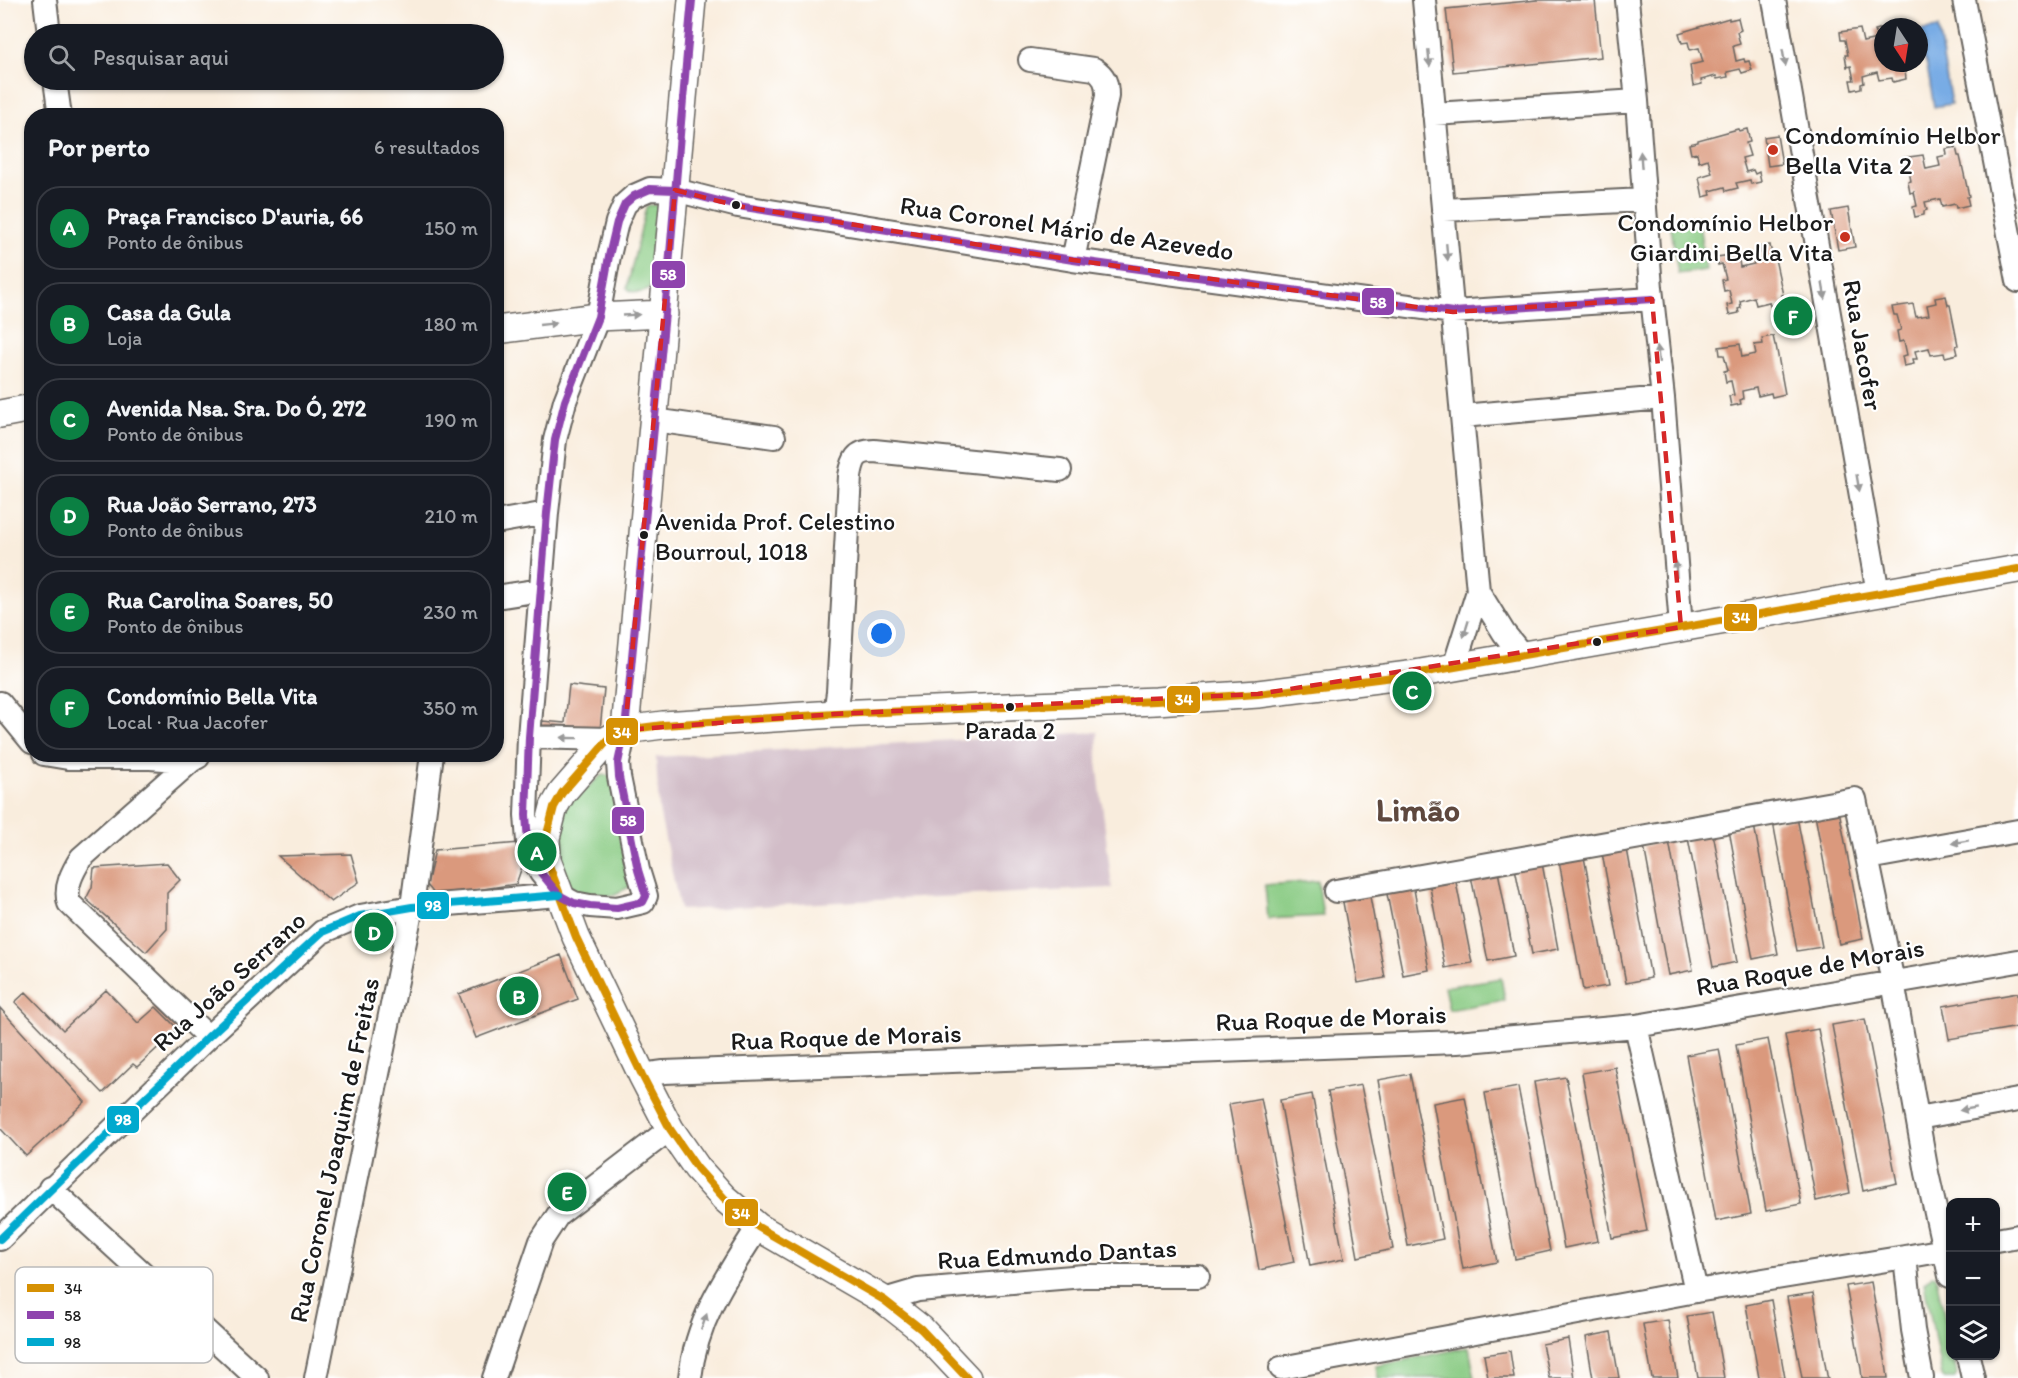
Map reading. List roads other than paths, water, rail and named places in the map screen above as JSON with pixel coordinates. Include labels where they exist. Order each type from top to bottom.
[{"type":"main road","points":[[617,734],[654,420],[692,0]]},
{"type":"main road","points":[[504,329],[598,317],[664,314]]},
{"type":"main road","points":[[0,414],[24,410]]},
{"type":"main road","points":[[967,1378],[921,1329],[884,1300],[758,1227],[724,1198],[697,1168],[670,1128],[576,937],[547,860],[546,838],[554,807],[562,793],[617,734],[663,725],[836,714],[1156,701],[1258,694],[1454,667],[2018,569]]},
{"type":"street","points":[[45,0],[48,24]]},
{"type":"street","points":[[1424,0],[1478,591],[1454,667]]},
{"type":"street","points":[[1627,0],[1681,627]]},
{"type":"street","name":"Rua Jacofer","points":[[1774,0],[1878,593]]},
{"type":"street","points":[[1964,0],[2018,281]]},
{"type":"street","points":[[1030,60],[1094,69],[1102,74],[1107,84],[1107,96],[1073,260]]},
{"type":"street","points":[[57,90],[59,108]]},
{"type":"street","points":[[1434,114],[1637,101]]},
{"type":"street","name":"Rua Coronel Mário de Azevedo","points":[[559,895],[541,873],[532,857],[528,842],[526,782],[547,513],[555,440],[566,401],[598,317],[617,222],[625,204],[634,196],[650,189],[675,190],[738,206],[1073,260],[1453,312],[1652,299]]},
{"type":"street","points":[[1443,210],[1644,200]]},
{"type":"street","points":[[1462,416],[1663,398]]},
{"type":"street","points":[[654,420],[774,437]]},
{"type":"street","points":[[836,714],[850,476],[853,459],[859,453],[874,451],[1060,470]]},
{"type":"street","points":[[504,521],[547,513]]},
{"type":"street","points":[[504,596],[541,590]]},
{"type":"street","points":[[1478,591],[1504,633],[1522,655]]},
{"type":"street","points":[[3,713],[24,734]]},
{"type":"street","points":[[529,737],[617,734],[620,777],[645,900],[617,908],[599,907],[574,903],[559,895]]},
{"type":"street","points":[[191,762],[81,858],[67,888],[67,895],[69,903],[208,1037]]},
{"type":"street","name":"Rua Coronel Joaquim de Freitas","points":[[316,1378],[412,907],[431,762]]},
{"type":"street","points":[[1336,891],[1855,798],[1893,982],[1927,1173],[1946,1242]]},
{"type":"street","points":[[1868,858],[2018,831]]},
{"type":"street","name":"Rua João Serrano","points":[[0,1239],[208,1037],[322,932],[360,916],[412,907],[559,895]]},
{"type":"street","name":"Rua Roque de Morais","points":[[642,1075],[664,1072],[1457,1042],[1636,1026],[2018,962]]},
{"type":"street","points":[[1636,1026],[1695,1291]]},
{"type":"street","points":[[1918,1118],[2018,1100]]},
{"type":"street","points":[[494,1378],[541,1241],[558,1215],[670,1128]]},
{"type":"street","points":[[50,1188],[136,1267]]},
{"type":"street","points":[[690,1378],[692,1356],[707,1312],[758,1227]]},
{"type":"street","points":[[2000,1239],[2018,1236]]},
{"type":"street","points":[[1281,1368],[1695,1291],[1946,1249]]},
{"type":"street","points":[[1905,1257],[1913,1330],[1922,1378]]},
{"type":"street","name":"Rua Edmundo Dantas","points":[[884,1300],[918,1290],[1084,1276],[1198,1276]]},
{"type":"street","points":[[213,1338],[257,1378]]},
{"type":"street","points":[[1969,1360],[1973,1378]]},
{"type":"water","points":[[1938,28],[1951,104],[1934,107],[1928,72],[1928,30]]},
{"type":"place","name":"Condomínio Helbor Bella Vita 2","points":[[1773,150]]},
{"type":"place","name":"Condomínio Helbor Giardini Bella Vita","points":[[1845,237]]},
{"type":"place","name":"Condomínio Bella Vita","points":[[1793,316]]},
{"type":"place","name":"Avenida Prof. Celestino Bourroul, 1018","points":[[644,535]]},
{"type":"place","name":"Avenida Nsa. Sra. Do Ó, 272","points":[[1412,691]]},
{"type":"place","name":"Parada 2","points":[[1010,707]]},
{"type":"place","name":"Praça Francisco D'auria, 66","points":[[537,852]]},
{"type":"place","name":"Rua João Serrano, 273","points":[[374,932]]},
{"type":"place","name":"Casa da Gula","points":[[519,996]]},
{"type":"place","name":"Rua Carolina Soares, 50","points":[[567,1192]]},
{"type":"district","name":"Limão","points":[[1418,810]]}]
